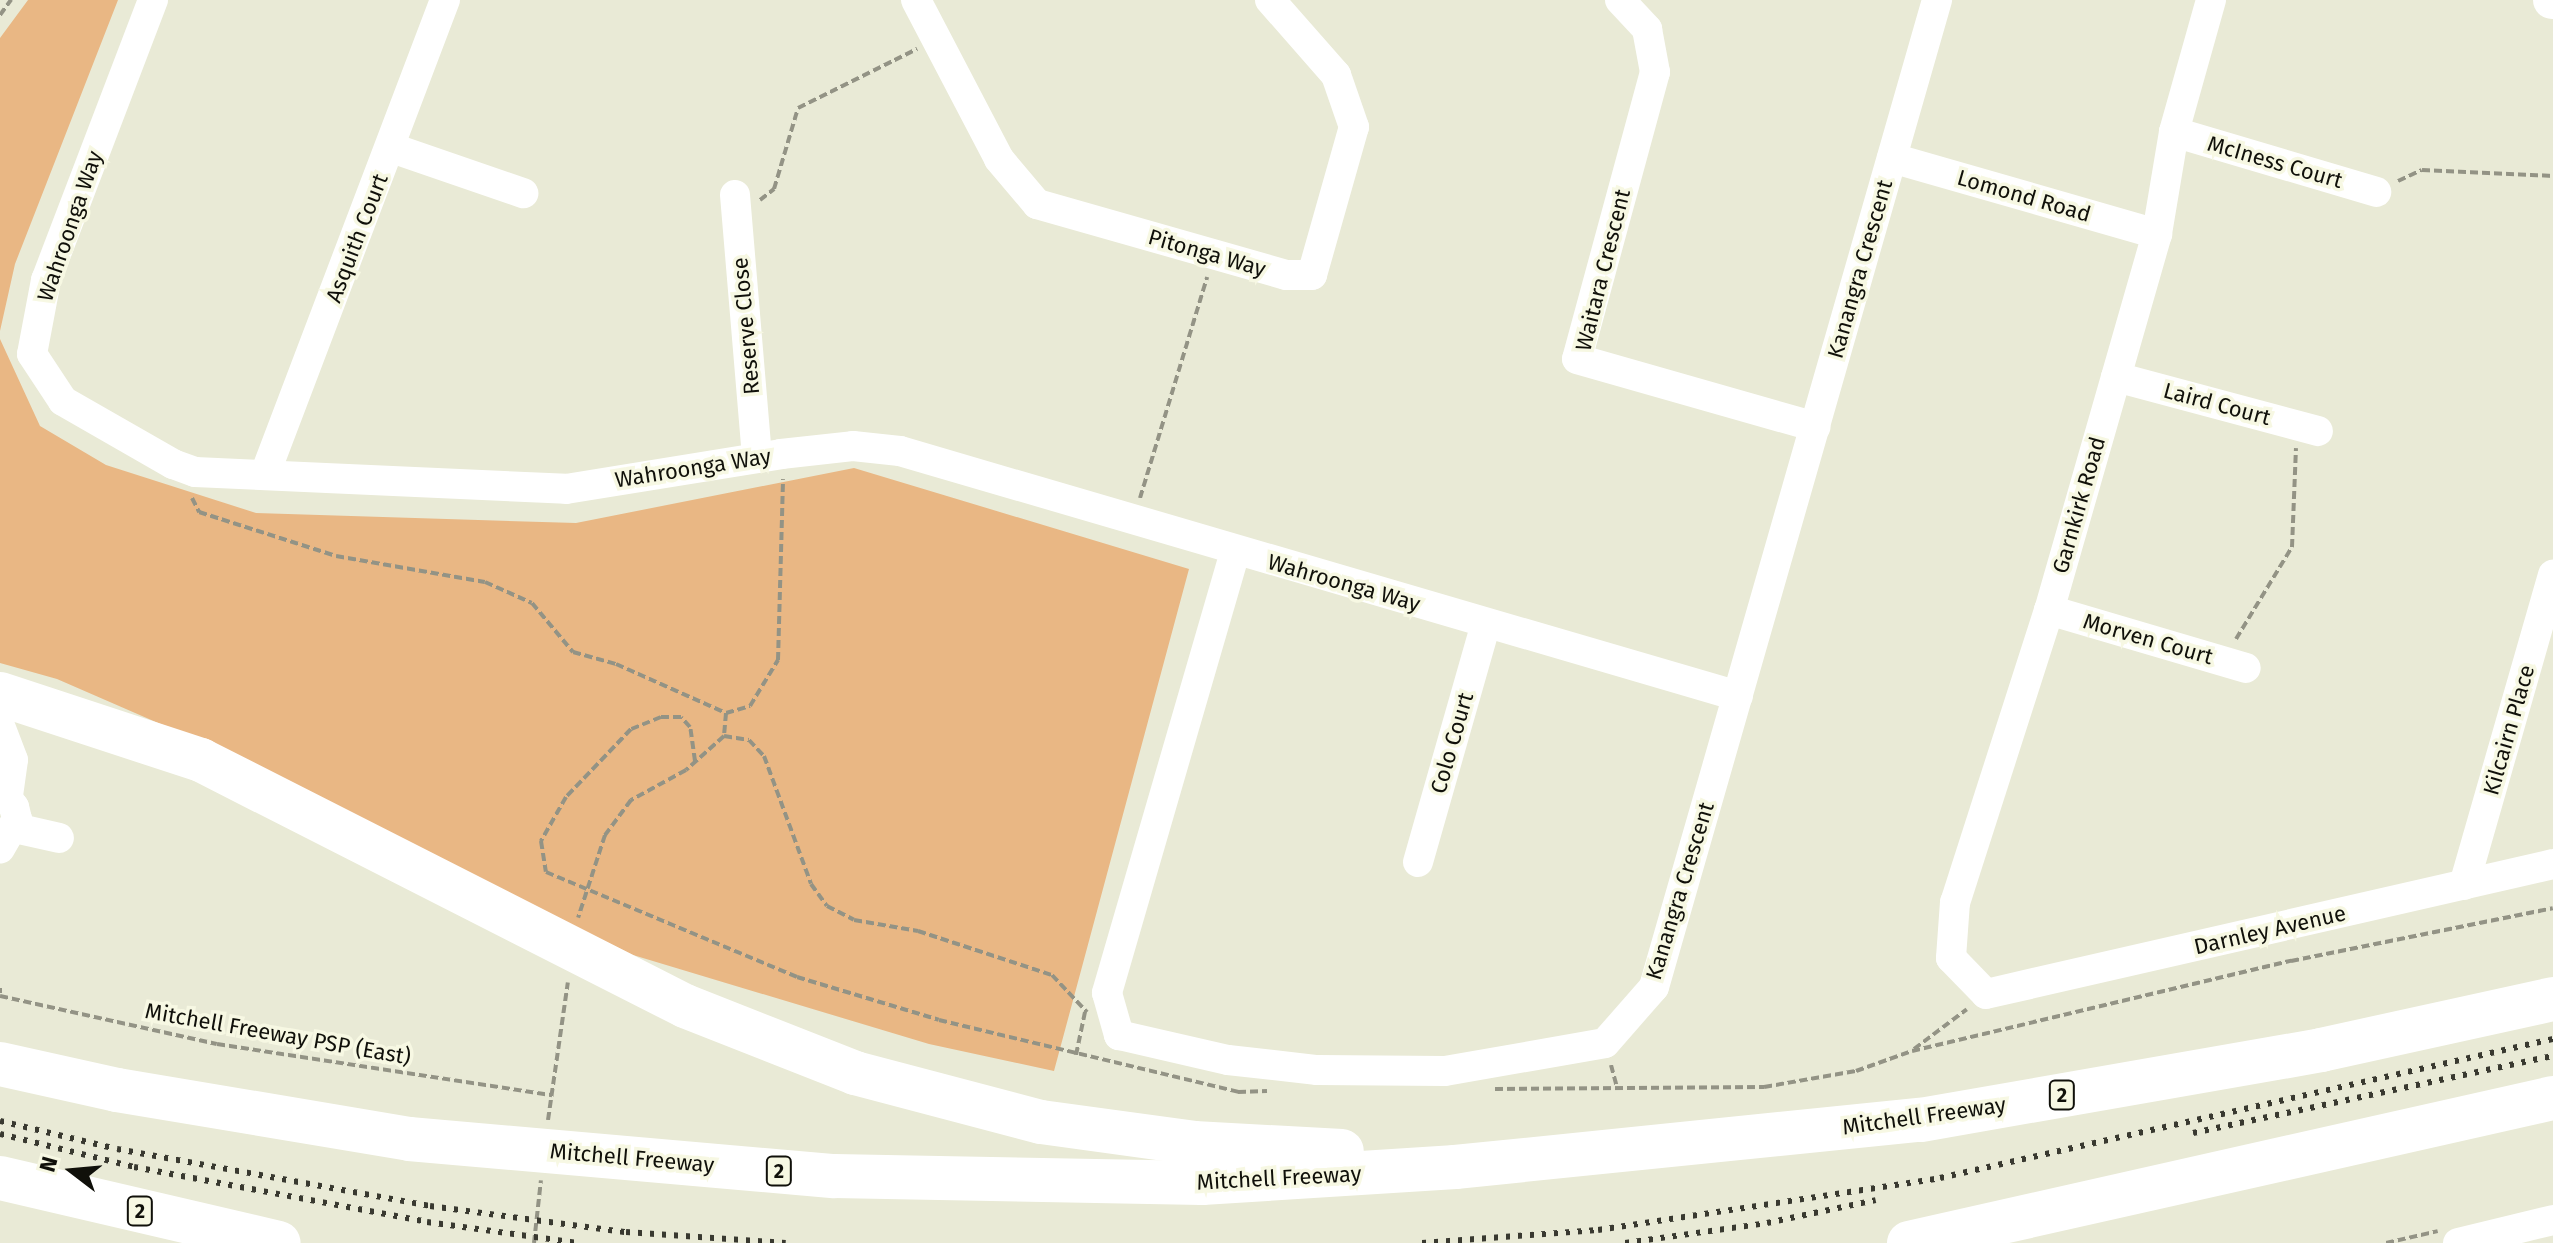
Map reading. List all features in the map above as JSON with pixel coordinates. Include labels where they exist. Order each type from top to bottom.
[{"type":"highway","points":[[0,694],[201,760],[685,1006],[781,1046],[925,1095],[1041,1122],[1194,1143],[1328,1152],[1565,1153]]},
{"type":"highway","name":"Mitchell Freeway","points":[[0,1064],[117,1090],[409,1139],[834,1176],[1202,1183],[1455,1167],[1565,1153],[1921,1120],[2321,1050],[2553,999]]},
{"type":"highway","points":[[1909,1243],[2553,1098]]},
{"type":"highway","name":"2","points":[[0,1178],[279,1243]]},
{"type":"street","name":"Wahroonga Way","points":[[153,0],[46,280],[32,354],[63,401],[195,472],[566,489],[769,455],[853,446],[900,451],[1235,552],[1738,696]]},
{"type":"street","name":"Asquith Court","points":[[265,474],[392,148],[445,0]]},
{"type":"street","name":"Pitonga Way","points":[[916,0],[999,159],[1037,204],[1286,275],[1312,275],[1354,127],[1336,75],[1270,0]]},
{"type":"street","name":"Waitara Crescent","points":[[1620,0],[1647,29],[1655,72],[1577,359],[1815,427]]},
{"type":"street","name":"Kanangra Crescent","points":[[1099,1014],[1119,1035],[1228,1060],[1317,1070],[1445,1071],[1605,1043],[1654,987],[1937,0]]},
{"type":"street","name":"Garnkirk Road","points":[[1986,994],[1951,958],[1955,902],[2049,610],[2157,234],[2174,132],[2211,0]]},
{"type":"street","name":"McIness Court","points":[[2174,132],[2376,192]]},
{"type":"street","points":[[392,148],[523,193]]},
{"type":"street","name":"Lomond Road","points":[[1892,158],[2157,234]]},
{"type":"street","name":"Reserve Close","points":[[736,208],[769,455]]},
{"type":"street","name":"Laird Court","points":[[2116,377],[2307,428]]},
{"type":"street","points":[[1099,1014],[1235,552]]},
{"type":"street","name":"Kilcairn Place","points":[[2464,885],[2553,574]]},
{"type":"street","name":"Morven Court","points":[[2049,610],[2235,664]]},
{"type":"street","name":"Colo Court","points":[[1418,862],[1486,624]]},
{"type":"street","points":[[0,726],[13,760],[4,792],[7,838],[59,838]]},
{"type":"street","name":"Darnley Avenue","points":[[1986,994],[2553,864]]},
{"type":"street","points":[[2458,1243],[2553,1220]]},
{"type":"path","points":[[0,15],[11,0]]},
{"type":"path","points":[[736,208],[774,189],[798,108],[937,40]]},
{"type":"path","points":[[2376,192],[2422,170],[2553,176]]},
{"type":"path","points":[[1133,522],[1214,256]]},
{"type":"path","points":[[2235,664],[2292,547],[2307,428]]},
{"type":"path","points":[[195,472],[189,493],[199,512],[336,556],[485,582],[532,603],[573,652],[616,664],[726,713],[738,713],[750,706],[778,660],[769,455]]},
{"type":"path","points":[[631,800],[695,761],[724,736],[726,713]]},
{"type":"path","points":[[546,872],[541,841],[566,797],[631,729],[661,717],[681,717],[690,727],[695,761]]},
{"type":"path","points":[[724,736],[749,740],[764,756],[811,884],[827,906],[854,920],[918,931],[1052,975],[1099,1014],[1076,1055]]},
{"type":"path","points":[[1986,994],[1912,1051],[2291,961],[2553,908]]},
{"type":"path","name":"Mitchell Freeway PSP (East)","points":[[0,992],[217,1044],[552,1095]]},
{"type":"shaded area","points":[[28,0],[118,0],[15,264],[0,331],[0,38]]},
{"type":"shaded area","points":[[0,339],[40,426],[106,465],[256,513],[576,523],[854,468],[1189,569],[1054,1071],[929,1044],[633,955],[165,726],[57,679],[0,663]]},
{"type":"railway","points":[[1422,1243],[1598,1230],[1940,1178],[2553,1039]]},
{"type":"railway","points":[[2193,1133],[2553,1056]]},
{"type":"railway","points":[[0,1121],[117,1149],[430,1206],[626,1232],[786,1243]]},
{"type":"railway","points":[[0,1134],[134,1167],[427,1222],[578,1243]]},
{"type":"railway","points":[[1625,1243],[1767,1223],[1876,1200]]}]
